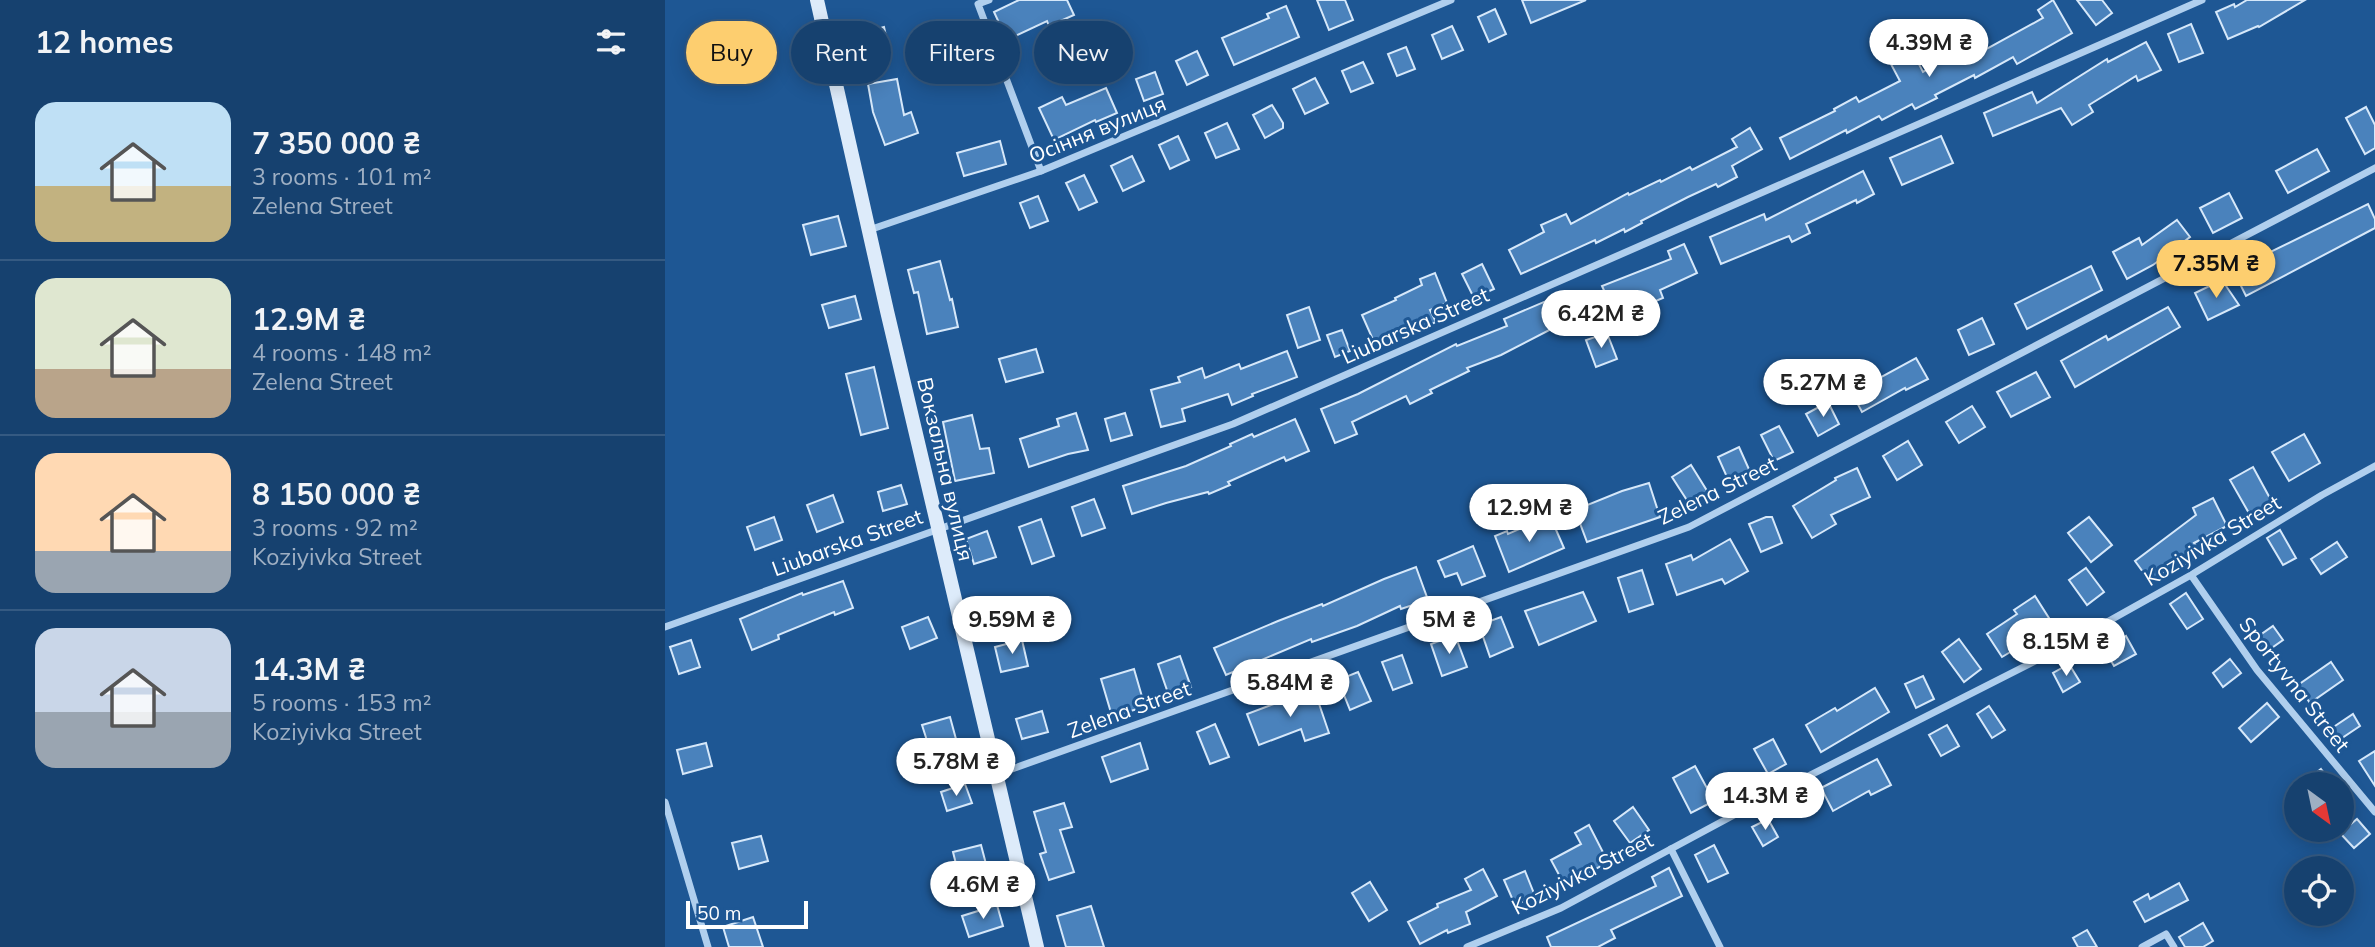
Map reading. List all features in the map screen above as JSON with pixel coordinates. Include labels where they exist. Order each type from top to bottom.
[{"type":"main road","name":"Вокзальна вулиця","points":[[817,0],[1037,947]]},
{"type":"street","points":[[989,0],[978,5],[1041,171]]},
{"type":"street","name":"Осіння вулиця","points":[[869,230],[1041,171],[1451,0]]},
{"type":"street","name":"Liubarska Street","points":[[665,627],[1233,424],[2202,0]]},
{"type":"street","name":"Zelena Street","points":[[997,774],[1689,527],[2375,168]]},
{"type":"street","name":"Koziyivka Street","points":[[1467,947],[1561,908],[1775,793],[2057,650],[2191,575],[2375,466]]},
{"type":"street","name":"Sportyvna Street","points":[[2191,575],[2257,670],[2375,812]]},
{"type":"street","points":[[665,802],[708,947]]},
{"type":"street","points":[[1671,849],[1720,947]]},
{"type":"street","points":[[2142,947],[2166,934],[2173,947]]},
{"type":"building","points":[[1019,0],[1067,0],[1074,15],[1060,21],[1034,21],[1034,27],[1020,34],[1020,21],[998,21],[994,12]]},
{"type":"building","points":[[1317,0],[1345,0],[1353,20],[1329,30]]},
{"type":"building","points":[[1522,0],[1586,0],[1531,23]]},
{"type":"building","points":[[2053,0],[2072,33],[2017,64],[2013,57],[1975,78],[1974,75],[1935,95],[1937,98],[1915,109],[1912,104],[1882,120],[1879,116],[1790,159],[1780,138],[1835,111],[1834,109],[1856,97],[1859,102],[1900,81],[1884,51],[1906,39],[1923,72],[1961,51],[1958,46],[1975,36],[1983,51],[2043,18],[2038,10]]},
{"type":"building","points":[[2077,0],[2102,0],[2112,13],[2096,25]]},
{"type":"building","points":[[2247,0],[2305,0],[2259,27],[2228,39],[2216,12],[2234,4],[2235,7]]},
{"type":"building","points":[[1286,6],[1299,37],[1234,65],[1222,38],[1269,18],[1267,14]]},
{"type":"building","points":[[1495,9],[1506,34],[1489,42],[1478,17]]},
{"type":"building","points":[[2191,24],[2203,53],[2179,62],[2168,34]]},
{"type":"building","points":[[1452,26],[1463,50],[1442,59],[1432,35]]},
{"type":"building","points":[[2146,42],[2161,70],[2138,81],[2136,76],[2089,105],[2093,112],[2072,125],[2061,108],[1993,136],[1984,113],[2032,92],[2037,103],[2107,59],[2108,62]]},
{"type":"building","points":[[1406,47],[1415,69],[1397,76],[1388,54]]},
{"type":"building","points":[[1197,51],[1208,75],[1187,85],[1176,61]]},
{"type":"building","points":[[1363,62],[1373,83],[1351,92],[1342,71]]},
{"type":"building","points":[[1155,72],[1163,94],[1144,101],[1136,79]]},
{"type":"building","points":[[1315,78],[1328,103],[1305,114],[1293,89]]},
{"type":"building","points":[[897,79],[904,115],[911,112],[918,133],[885,145],[873,112],[868,84],[891,84],[891,80]]},
{"type":"building","points":[[1106,88],[1117,113],[1096,122],[1095,120],[1054,140],[1039,108],[1062,97],[1066,105]]},
{"type":"building","points":[[1272,105],[1283,123],[1283,128],[1265,138],[1253,115]]},
{"type":"building","points":[[2366,107],[2375,125],[2375,148],[2365,154],[2346,118]]},
{"type":"building","points":[[1227,123],[1239,149],[1216,158],[1205,133]]},
{"type":"building","points":[[1750,128],[1762,149],[1732,166],[1737,177],[1688,197],[1625,232],[1624,229],[1596,243],[1595,240],[1521,274],[1509,250],[1544,232],[1541,225],[1566,214],[1571,224],[1628,193],[1629,195],[1660,180],[1661,182],[1690,167],[1692,170],[1737,147],[1732,139]]},
{"type":"building","points":[[1178,136],[1189,160],[1170,169],[1159,145]]},
{"type":"building","points":[[1941,136],[1953,163],[1902,185],[1890,158]]},
{"type":"building","points":[[1000,141],[1006,164],[964,176],[957,153]]},
{"type":"building","points":[[2317,149],[2329,171],[2288,193],[2276,171]]},
{"type":"building","points":[[1132,156],[1144,181],[1123,191],[1111,166]]},
{"type":"building","points":[[1863,171],[1874,194],[1806,224],[1810,233],[1792,242],[1789,236],[1721,264],[1710,237],[1764,214],[1766,220]]},
{"type":"building","points":[[1084,175],[1097,202],[1079,210],[1066,183]]},
{"type":"building","points":[[2229,193],[2242,218],[2213,233],[2200,208]]},
{"type":"building","points":[[1038,196],[1048,221],[1030,228],[1020,203]]},
{"type":"building","points":[[2368,204],[2375,219],[2375,228],[2246,296],[2235,274],[2258,262],[2256,259]]},
{"type":"building","points":[[838,216],[846,246],[811,255],[803,225]]},
{"type":"building","points":[[2177,220],[2190,237],[2153,265],[2127,279],[2113,252],[2139,238],[2142,245]]},
{"type":"building","points":[[1684,244],[1697,273],[1660,290],[1663,298],[1618,321],[1602,286],[1671,259],[1668,251]]},
{"type":"building","points":[[940,261],[958,327],[927,334],[918,292],[914,293],[908,270]]},
{"type":"building","points":[[1482,264],[1494,289],[1474,298],[1462,274]]},
{"type":"building","points":[[2091,266],[2102,290],[2027,329],[2015,304]]},
{"type":"building","points":[[1435,273],[1447,303],[1430,310],[1436,322],[1411,333],[1408,327],[1374,342],[1362,315],[1396,300],[1395,298],[1422,285],[1420,279]]},
{"type":"building","points":[[2222,280],[2239,305],[2208,320],[2195,293]]},
{"type":"building","points":[[1565,293],[1577,319],[1467,368],[1469,371],[1430,390],[1432,393],[1410,404],[1406,396],[1352,422],[1357,434],[1335,443],[1321,409],[1358,394],[1456,344],[1457,346],[1507,326],[1504,319]]},
{"type":"building","points":[[855,296],[861,319],[829,328],[822,305]]},
{"type":"building","points":[[1309,307],[1320,340],[1298,348],[1287,315]]},
{"type":"building","points":[[2168,307],[2180,327],[2075,387],[2061,361],[2106,336],[2108,340]]},
{"type":"building","points":[[1982,318],[1994,344],[1969,355],[1958,330]]},
{"type":"building","points":[[1342,330],[1350,351],[1335,357],[1327,335]]},
{"type":"building","points":[[1607,333],[1617,359],[1596,367],[1586,340]]},
{"type":"building","points":[[1036,349],[1043,372],[1006,382],[999,359]]},
{"type":"building","points":[[1287,351],[1297,377],[1252,394],[1253,396],[1232,405],[1228,394],[1182,409],[1185,421],[1161,427],[1151,390],[1180,382],[1178,377],[1202,368],[1205,378],[1239,364],[1241,369]]},
{"type":"building","points":[[1916,358],[1928,379],[1906,390],[1905,388],[1862,412],[1846,382],[1870,369],[1876,380]]},
{"type":"building","points":[[874,367],[888,428],[861,435],[846,374]]},
{"type":"building","points":[[2036,372],[2050,397],[2011,417],[1997,392]]},
{"type":"building","points":[[1828,402],[1839,424],[1818,436],[1806,414]]},
{"type":"building","points":[[1972,406],[1985,427],[1959,443],[1946,422]]},
{"type":"building","points":[[1076,413],[1088,450],[1029,467],[1020,439],[1059,426],[1057,419]]},
{"type":"building","points":[[1125,413],[1132,435],[1111,441],[1105,419]]},
{"type":"building","points":[[972,415],[980,449],[989,448],[994,473],[955,481],[943,422]]},
{"type":"building","points":[[1295,419],[1309,451],[1286,461],[1284,457],[1228,482],[1230,485],[1209,494],[1208,492],[1132,514],[1123,486],[1186,466],[1252,434],[1254,437]]},
{"type":"building","points":[[1779,426],[1793,452],[1774,461],[1761,435]]},
{"type":"building","points":[[2304,434],[2320,463],[2289,481],[2272,452]]},
{"type":"building","points":[[1908,441],[1922,465],[1897,480],[1883,456]]},
{"type":"building","points":[[1739,447],[1752,476],[1731,486],[1718,457]]},
{"type":"building","points":[[1691,465],[1709,494],[1690,505],[1672,477]]},
{"type":"building","points":[[2253,467],[2272,502],[2250,515],[2230,480]]},
{"type":"building","points":[[1857,468],[1870,497],[1831,515],[1836,524],[1812,538],[1793,506],[1836,480],[1835,478]]},
{"type":"building","points":[[1649,483],[1660,517],[1587,542],[1575,510]]},
{"type":"building","points":[[901,485],[907,504],[883,511],[878,492]]},
{"type":"building","points":[[833,495],[843,522],[817,532],[807,505]]},
{"type":"building","points":[[2213,498],[2227,526],[2194,543],[2201,554],[2184,566],[2180,561],[2151,583],[2135,561],[2196,515],[2193,508]]},
{"type":"building","points":[[1094,499],[1105,528],[1082,536],[1072,507]]},
{"type":"building","points":[[1550,516],[1564,548],[1509,572],[1495,536],[1507,531],[1508,534]]},
{"type":"building","points":[[774,517],[782,540],[755,550],[747,527]]},
{"type":"building","points":[[1772,517],[1782,543],[1761,552],[1749,524]]},
{"type":"building","points":[[2089,517],[2112,545],[2091,562],[2068,533]]},
{"type":"building","points":[[1041,519],[1054,556],[1032,564],[1019,527]]},
{"type":"building","points":[[2280,530],[2296,558],[2283,565],[2267,538]]},
{"type":"building","points":[[987,531],[996,557],[974,564],[966,539]]},
{"type":"building","points":[[1730,539],[1748,571],[1725,584],[1722,579],[1677,595],[1666,564],[1691,555],[1693,560]]},
{"type":"building","points":[[2337,542],[2347,557],[2321,574],[2311,559]]},
{"type":"building","points":[[1473,546],[1485,576],[1462,585],[1457,573],[1445,577],[1438,561]]},
{"type":"building","points":[[1416,567],[1428,600],[1401,609],[1400,606],[1357,626],[1312,642],[1311,639],[1226,675],[1214,648]]},
{"type":"building","points":[[2086,568],[2104,592],[2087,605],[2069,580]]},
{"type":"building","points":[[1642,570],[1653,604],[1629,612],[1618,578]]},
{"type":"building","points":[[843,581],[853,608],[835,615],[834,612],[778,635],[779,639],[752,650],[740,619],[802,593],[803,595]]},
{"type":"building","points":[[1583,592],[1596,621],[1539,645],[1525,611]]},
{"type":"building","points":[[2186,593],[2203,619],[2187,629],[2170,604]]},
{"type":"building","points":[[2035,596],[2054,626],[2002,657],[1987,634],[2017,614],[2014,610]]},
{"type":"building","points":[[928,617],[937,638],[910,649],[902,627]]},
{"type":"building","points":[[1501,617],[1513,647],[1490,657],[1479,625]]},
{"type":"building","points":[[2273,626],[2283,640],[2263,654],[2253,640]]},
{"type":"building","points":[[1455,635],[1467,667],[1442,676],[1431,644]]},
{"type":"building","points":[[2126,636],[2136,654],[2114,666],[2104,649]]},
{"type":"building","points":[[1959,639],[1981,669],[1964,682],[1942,652]]},
{"type":"building","points":[[691,640],[700,667],[679,674],[670,647]]},
{"type":"building","points":[[1022,640],[1028,666],[1001,672],[995,647]]},
{"type":"building","points":[[1402,655],[1412,683],[1393,690],[1382,662]]},
{"type":"building","points":[[1180,656],[1191,687],[1169,696],[1158,664]]},
{"type":"building","points":[[2230,659],[2241,673],[2223,687],[2213,673]]},
{"type":"building","points":[[2331,662],[2343,680],[2310,703],[2298,685]]},
{"type":"building","points":[[2069,664],[2080,682],[2063,692],[2053,673]]},
{"type":"building","points":[[1134,669],[1145,707],[1112,716],[1101,679]]},
{"type":"building","points":[[1358,672],[1371,701],[1350,710],[1338,680]]},
{"type":"building","points":[[1923,676],[1934,699],[1916,708],[1905,684]]},
{"type":"building","points":[[1875,688],[1889,712],[1821,752],[1806,725],[1835,708],[1837,711]]},
{"type":"building","points":[[1314,689],[1329,733],[1305,741],[1301,729],[1259,745],[1247,714]]},
{"type":"building","points":[[2267,703],[2279,717],[2251,742],[2239,728]]},
{"type":"building","points":[[1989,706],[2005,730],[1992,738],[1977,714]]},
{"type":"building","points":[[1042,711],[1048,732],[1022,739],[1016,719]]},
{"type":"building","points":[[2353,714],[2360,726],[2339,740],[2332,728]]},
{"type":"building","points":[[950,717],[956,739],[929,747],[922,725]]},
{"type":"building","points":[[1215,724],[1229,757],[1210,764],[1197,732]]},
{"type":"building","points":[[1947,725],[1959,746],[1941,756],[1929,735]]},
{"type":"building","points":[[1773,739],[1786,764],[1768,774],[1754,749]]},
{"type":"building","points":[[706,743],[712,766],[683,774],[677,750]]},
{"type":"building","points":[[1140,743],[1148,769],[1111,782],[1102,757]]},
{"type":"building","points":[[2375,751],[2375,786],[2359,761]]},
{"type":"building","points":[[1877,759],[1891,785],[1871,795],[1869,791],[1833,811],[1821,788]]},
{"type":"building","points":[[1695,766],[1714,801],[1691,813],[1673,778]]},
{"type":"building","points":[[965,784],[972,803],[947,811],[941,792]]},
{"type":"building","points":[[1064,803],[1072,827],[1060,830],[1074,872],[1049,880],[1040,854],[1046,852],[1034,812]]},
{"type":"building","points":[[1633,807],[1649,830],[1630,843],[1614,821]]},
{"type":"building","points":[[1768,819],[1778,837],[1763,846],[1752,827]]},
{"type":"building","points":[[2357,819],[2370,834],[2354,848],[2348,842],[2354,842],[2354,821]]},
{"type":"building","points":[[1589,825],[1608,862],[1565,886],[1551,860],[1581,844],[1575,833]]},
{"type":"building","points":[[761,836],[768,861],[739,869],[732,843]]},
{"type":"building","points":[[981,845],[986,864],[958,872],[953,852]]},
{"type":"building","points":[[1714,845],[1728,873],[1708,882],[1695,855]]},
{"type":"building","points":[[1669,868],[1682,896],[1611,930],[1615,938],[1598,947],[1551,947],[1547,937],[1656,886],[1652,877]]},
{"type":"building","points":[[1483,869],[1497,896],[1466,912],[1470,924],[1448,933],[1447,930],[1420,944],[1408,922],[1438,907],[1437,904],[1471,890],[1465,879]]},
{"type":"building","points":[[1525,871],[1535,896],[1515,905],[1504,880]]},
{"type":"building","points":[[1370,882],[1387,910],[1369,921],[1352,893]]},
{"type":"building","points":[[2179,883],[2188,900],[2145,922],[2134,902],[2148,894],[2150,899]]},
{"type":"building","points":[[997,905],[1003,926],[969,937],[962,916]]},
{"type":"building","points":[[1091,906],[1104,947],[1066,947],[1057,916]]},
{"type":"building","points":[[753,917],[763,947],[729,947],[723,927]]},
{"type":"building","points":[[2203,923],[2213,941],[2203,947],[2185,947],[2179,937]]},
{"type":"building","points":[[2087,930],[2097,947],[2078,947],[2073,938]]}]
